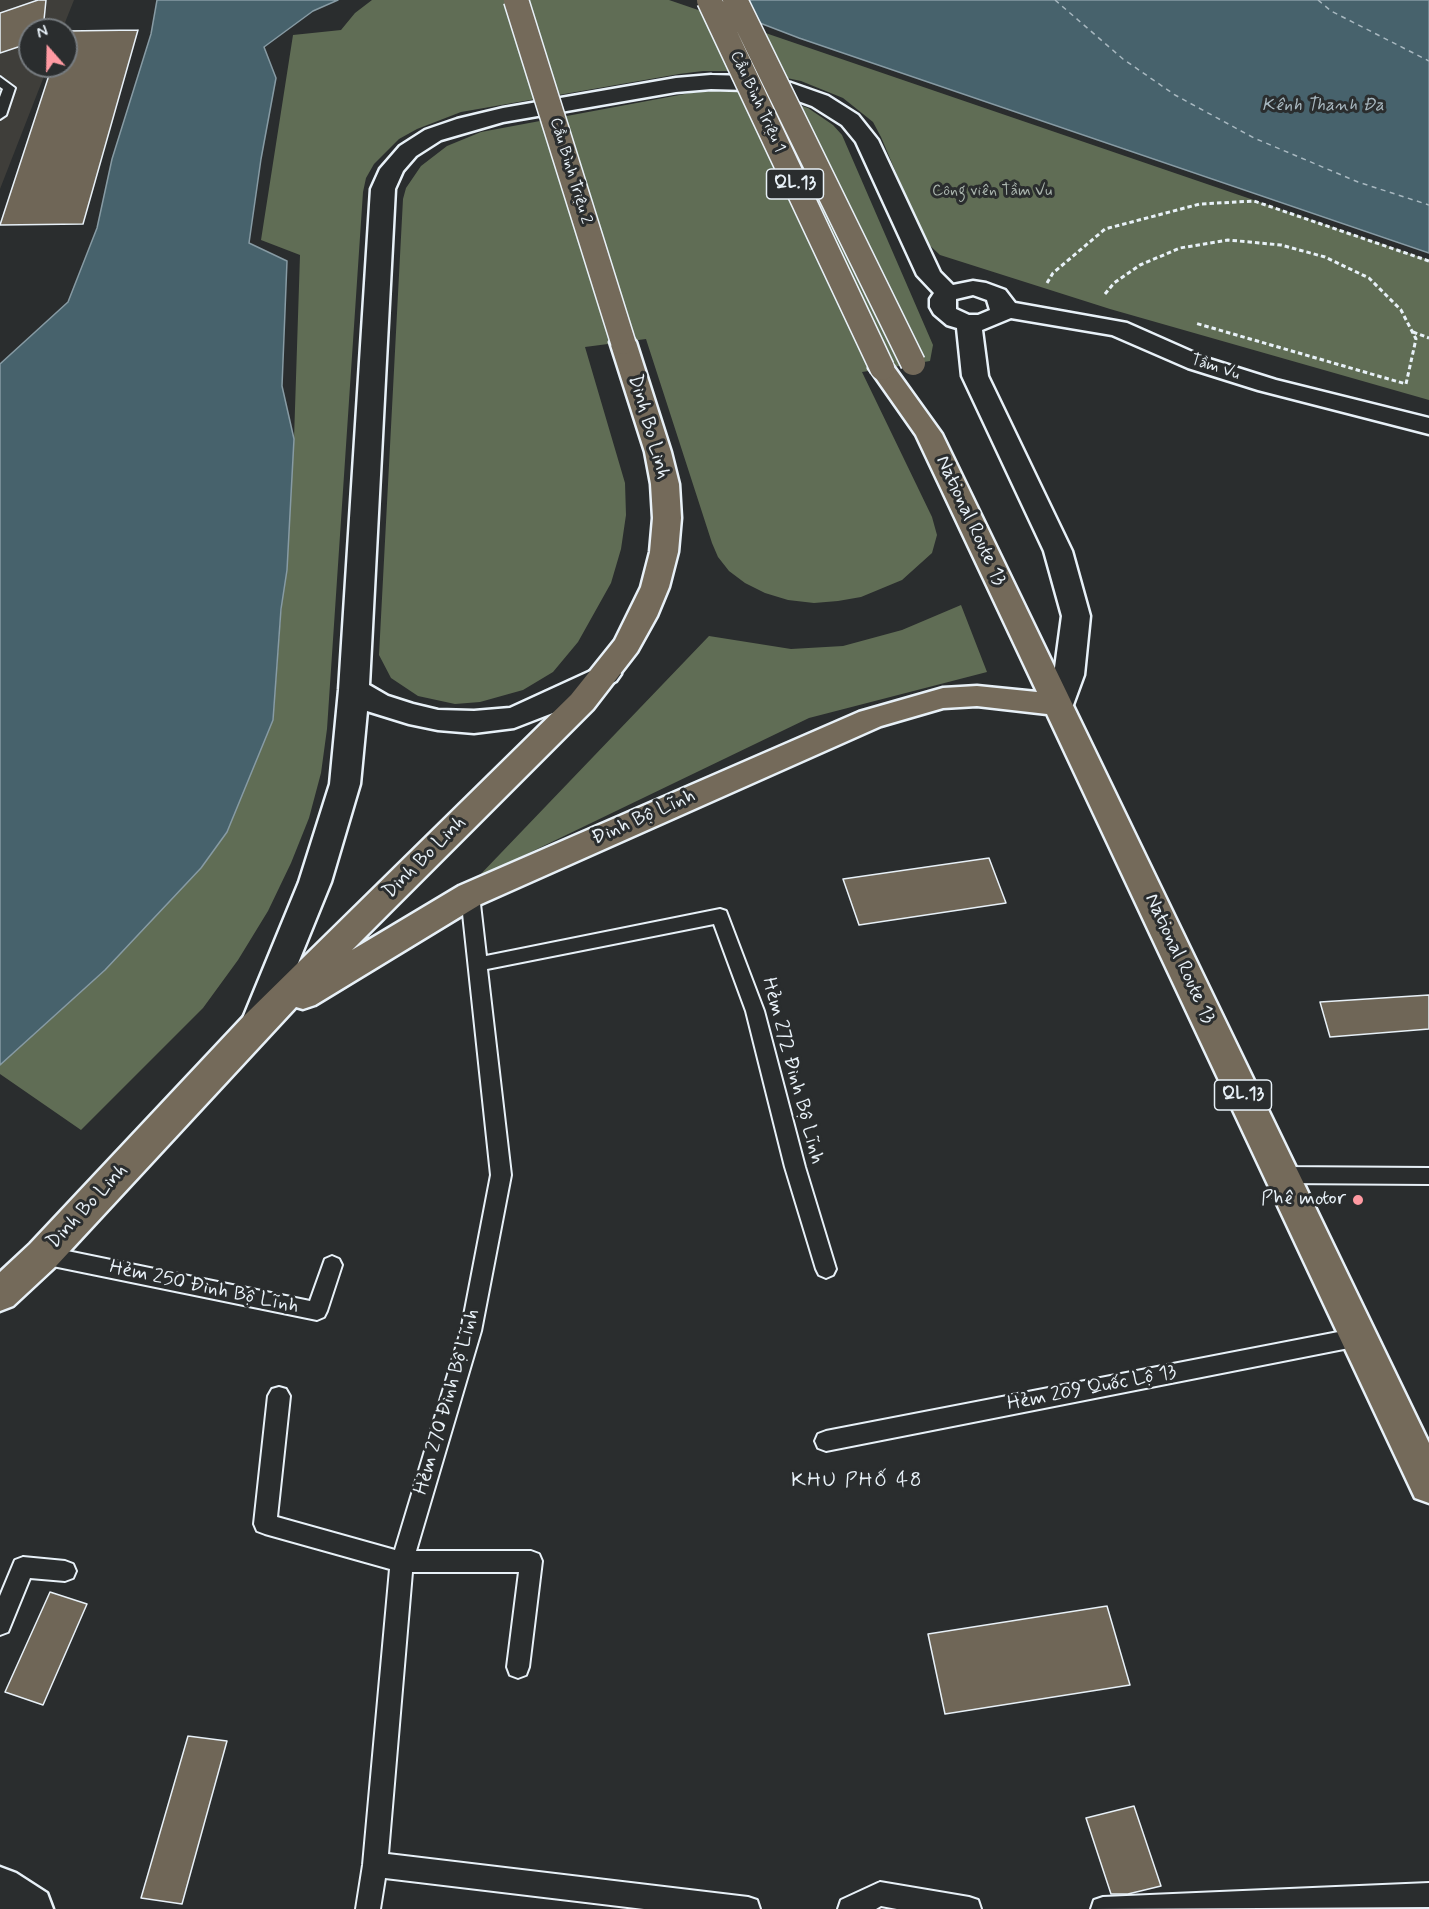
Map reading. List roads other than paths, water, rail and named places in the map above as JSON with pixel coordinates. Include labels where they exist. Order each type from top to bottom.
[{"type":"main road","name":"Cầu Bình Triệu 2","points":[[516,0],[623,342]]},
{"type":"main road","name":"Cầu Bình Triệu 1","points":[[709,0],[882,368]]},
{"type":"main road","name":"Cầu Bình Triệu 1","points":[[735,0],[913,363]]},
{"type":"main road","name":"Dinh Bo Linh","points":[[0,1295],[43,1254],[258,1023],[582,702],[606,674],[643,616],[655,586],[664,552],[667,518],[665,484],[657,452],[623,342]]},
{"type":"main road","name":"National Route 13","points":[[913,363],[929,434]]},
{"type":"main road","name":"National Route 13","points":[[882,368],[929,434],[1429,1485]]},
{"type":"main road","name":"Đinh Bộ Lĩnh","points":[[258,1023],[470,895],[870,719],[943,698],[977,696],[1058,705]]},
{"type":"street","points":[[258,1023],[315,882],[345,784],[354,690],[383,189],[392,169],[408,151],[433,135],[465,124],[502,115],[676,85],[711,82],[748,83],[783,88],[820,101],[850,120],[867,140],[929,275],[948,293]]},
{"type":"street","points":[[973,288],[986,290],[1014,311],[992,320],[969,323],[946,314],[942,307],[942,299],[948,293],[973,288]]},
{"type":"street","name":"Tầm Vu","points":[[1014,311],[1118,328],[1197,363],[1247,379],[1429,426]]},
{"type":"street","points":[[969,323],[975,376],[1058,551],[1076,616],[1069,675],[1058,705]]},
{"type":"street","points":[[354,690],[377,703],[409,714],[438,720],[474,722],[514,718],[552,702],[606,674]]},
{"type":"street","points":[[0,1889],[31,1909]]},
{"type":"lane","points":[[0,81],[9,88],[0,115]]},
{"type":"lane","name":"Hẻm 270 Đinh Bộ Lĩnh","points":[[368,1909],[375,1865],[402,1562],[471,1331],[501,1175],[470,895]]},
{"type":"lane","name":"Hẻm 272 Đinh Bộ Lĩnh","points":[[477,964],[720,916],[755,1011],[795,1167],[826,1269]]},
{"type":"lane","points":[[1281,1175],[1429,1176]]},
{"type":"lane","name":"Hẻm 250 Đinh Bộ Lĩnh","points":[[43,1254],[317,1311],[332,1264]]},
{"type":"lane","name":"Hẻm 209 Quốc Lộ 13","points":[[826,1441],[1359,1337]]},
{"type":"lane","points":[[279,1396],[265,1524],[402,1562],[531,1561],[518,1667]]},
{"type":"lane","points":[[0,1624],[23,1568],[65,1571]]},
{"type":"lane","points":[[375,1865],[748,1909]]},
{"type":"lane","points":[[850,1909],[880,1894],[969,1909]]},
{"type":"lane","points":[[1103,1909],[1429,1895]]},
{"type":"water","points":[[157,0],[338,0],[313,11],[264,47],[276,78],[249,243],[287,261],[282,386],[294,439],[287,570],[281,609],[273,720],[227,832],[201,868],[105,970],[0,1065],[0,364],[68,302],[97,228],[112,159],[151,34]]},
{"type":"water","name":"Kênh Thanh Đa","points":[[700,0],[1429,0],[1429,253],[799,38]]},
{"type":"place","name":"Phê motor","points":[[1358,1200]]},
{"type":"district","name":"KHU PHỐ 48","points":[[857,1482]]},
{"type":"park label","name":"Công viên Tầm Vu","points":[[992,192]]}]
